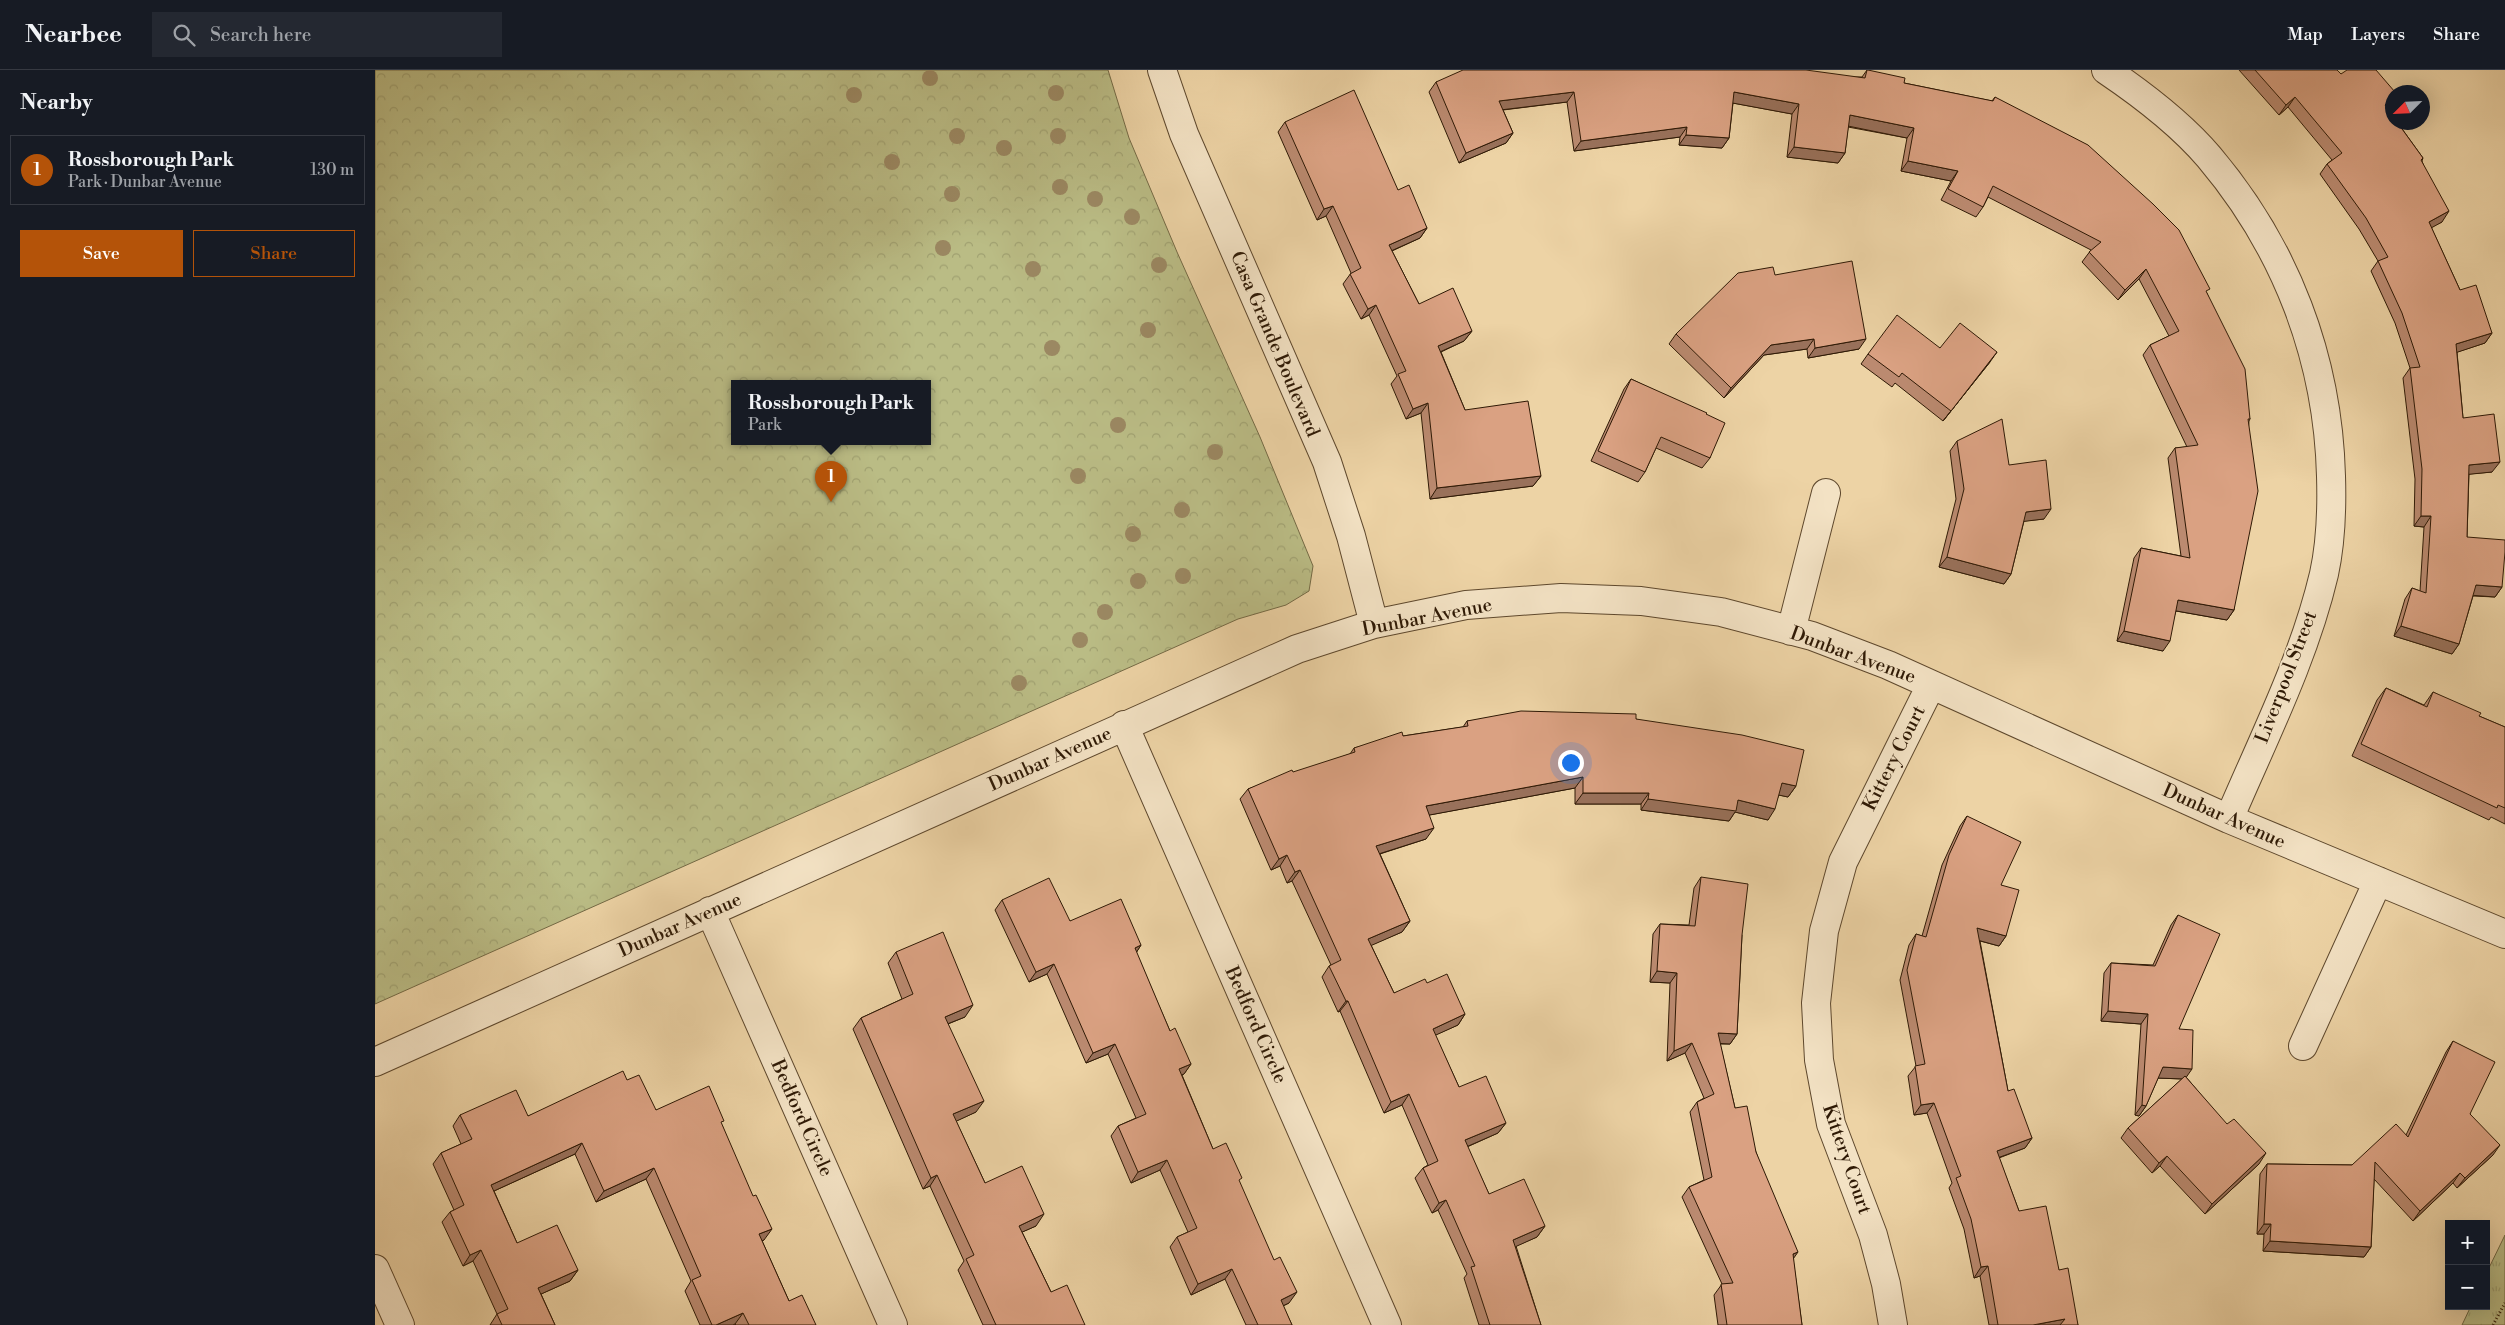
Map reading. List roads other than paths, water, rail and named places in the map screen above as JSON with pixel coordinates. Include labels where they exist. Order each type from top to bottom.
[{"type":"street","name":"Casa Grande Boulevard","points":[[1162,70],[1184,134],[1327,462],[1351,536],[1374,624]]},
{"type":"street","name":"Liverpool Street","points":[[2106,70],[2152,102],[2209,156],[2255,219],[2285,273],[2308,330],[2320,372],[2330,443],[2331,496],[2324,572],[2304,643],[2229,819]]},
{"type":"street","points":[[1791,631],[1826,493]]},
{"type":"street","name":"Dunbar Avenue","points":[[375,1062],[1297,649],[1374,624],[1466,605],[1561,598],[1641,601],[1721,612],[1812,636],[1931,685],[2229,819],[2505,934]]},
{"type":"street","name":"Kittery Court","points":[[1893,1325],[1886,1284],[1873,1235],[1831,1124],[1819,1060],[1816,1003],[1824,931],[1843,862],[1931,685]]},
{"type":"street","name":"Bedford Circle","points":[[1124,725],[1387,1325]]},
{"type":"street","points":[[2303,1046],[2379,881]]},
{"type":"street","name":"Bedford Circle","points":[[710,911],[893,1325]]},
{"type":"street","points":[[375,1269],[400,1325]]},
{"type":"place","name":"Rossborough Park","points":[[831,502]]}]
